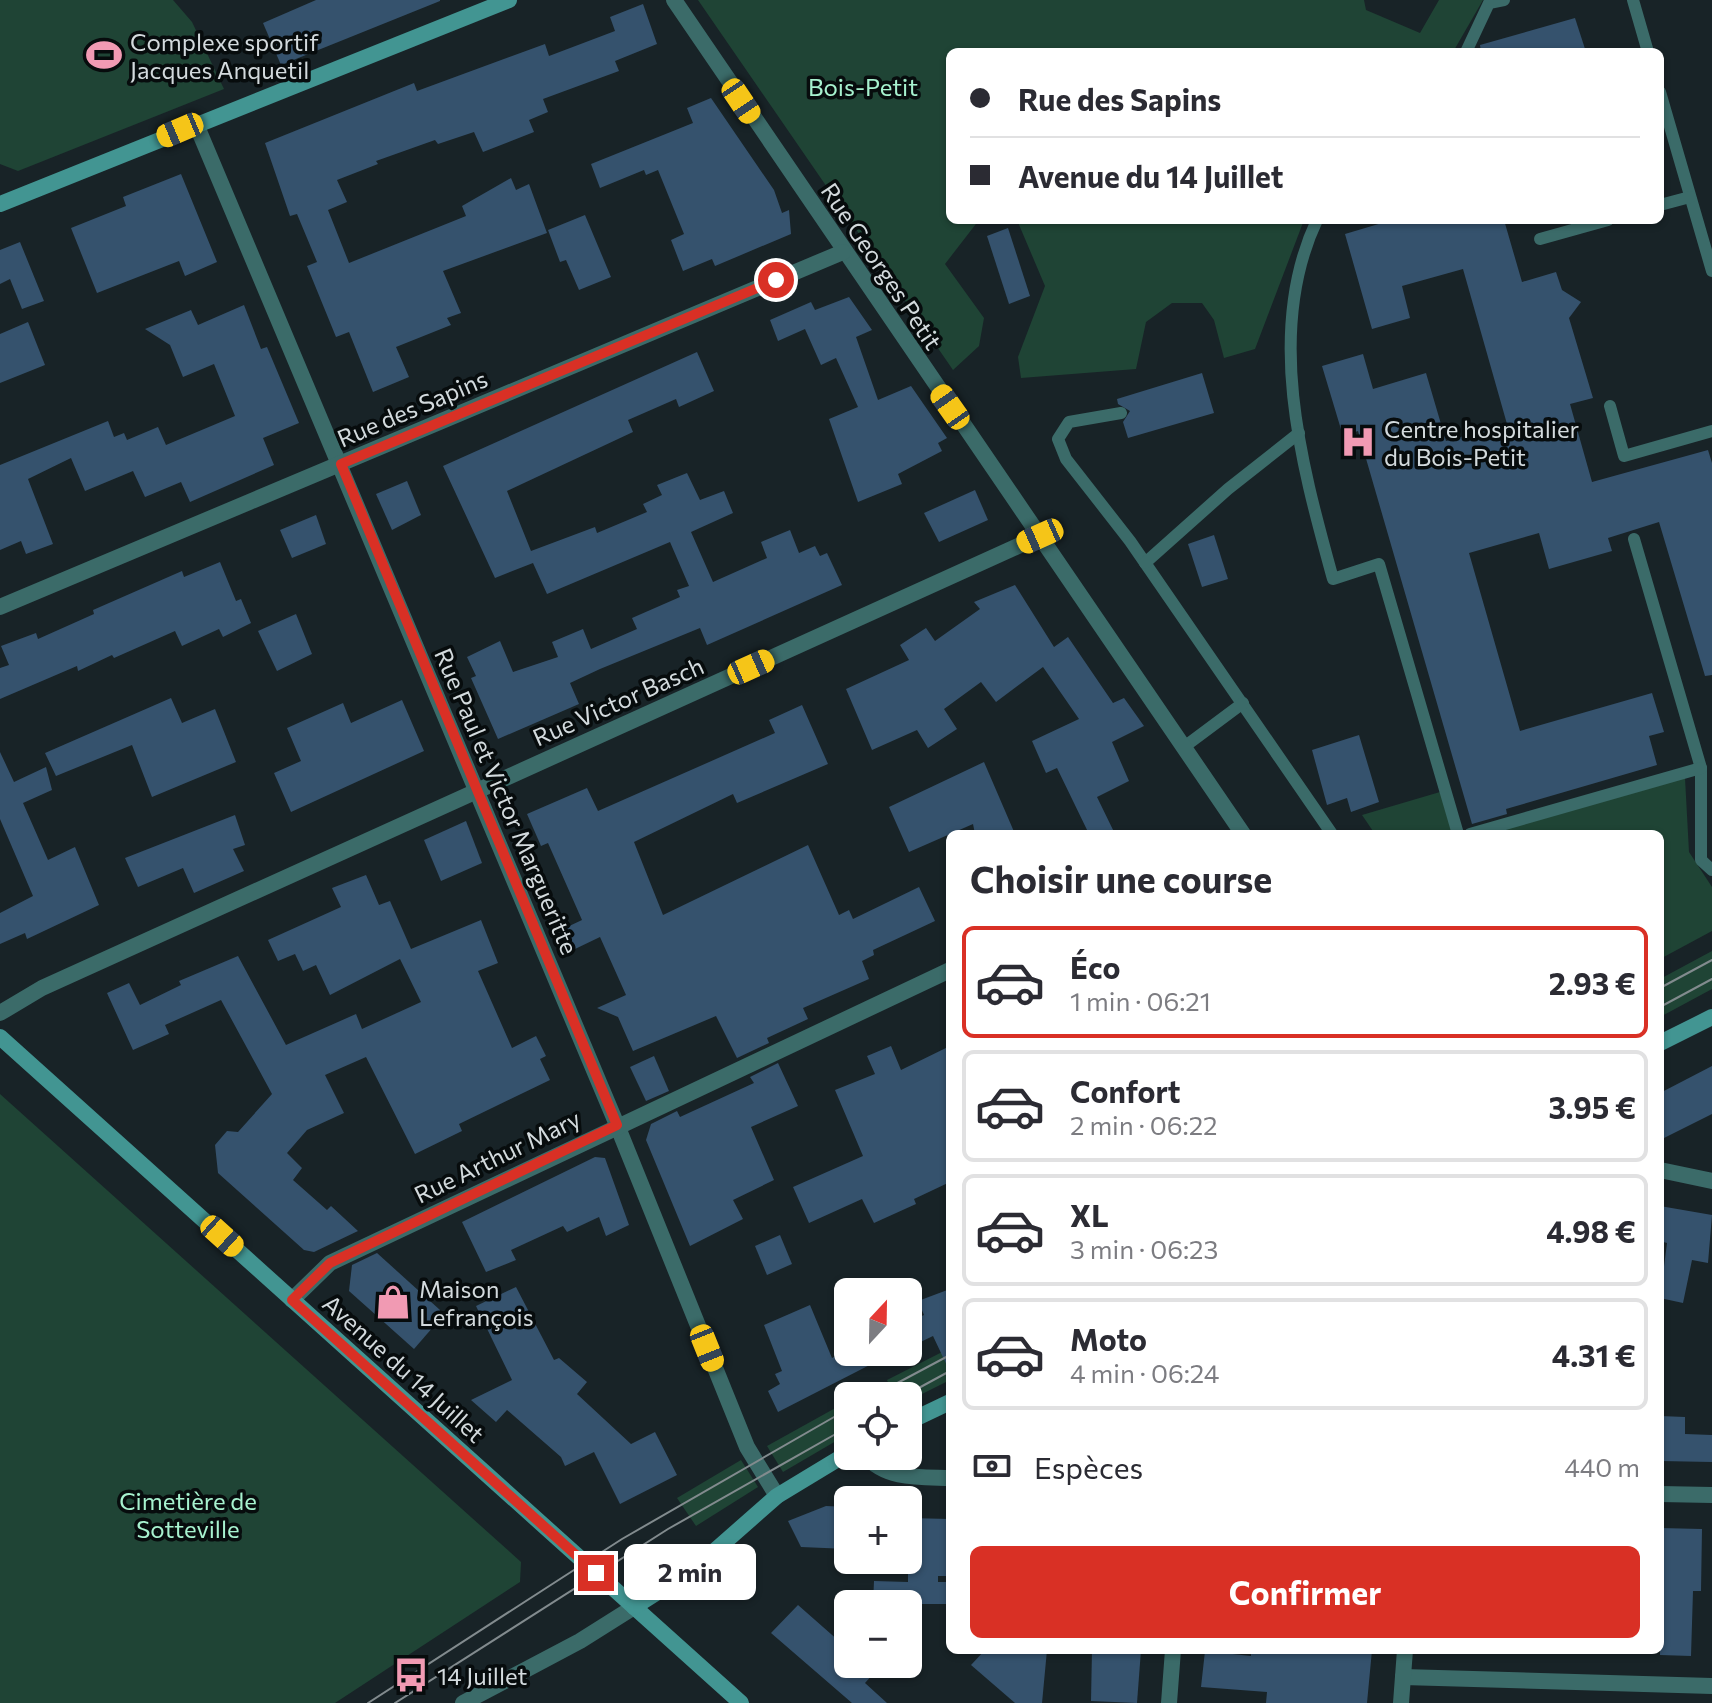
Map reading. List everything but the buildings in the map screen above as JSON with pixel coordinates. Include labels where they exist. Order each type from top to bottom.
[{"type":"main road","points":[[0,204],[478,6],[509,0]]},
{"type":"main road","points":[[1664,1041],[1712,1017]]},
{"type":"main road","name":"Avenue du 14 Juillet","points":[[0,1037],[741,1703]]},
{"type":"main road","points":[[922,1415],[946,1404]]},
{"type":"main road","points":[[634,1607],[694,1569],[777,1496],[834,1461]]},
{"type":"street","name":"Rue Georges Petit","points":[[674,0],[843,252],[1240,830]]},
{"type":"street","name":"Rue Paul et Victor Margueritte","points":[[196,124],[617,1125],[744,1439],[777,1496]]},
{"type":"street","name":"Rue des Sapins","points":[[0,607],[843,252]]},
{"type":"street","name":"Rue Victor Basch","points":[[0,1013],[42,988],[1040,536]]},
{"type":"street","name":"Rue Arthur Mary","points":[[292,1300],[330,1263],[946,972]]},
{"type":"street","points":[[1664,1171],[1712,1181]]},
{"type":"street","points":[[882,1470],[908,1477],[946,1478]]},
{"type":"street","points":[[1664,1494],[1712,1495]]},
{"type":"street","points":[[463,1703],[580,1641],[634,1607]]},
{"type":"street","points":[[1169,1703],[1173,1654]]},
{"type":"street","points":[[1401,1703],[1405,1654]]},
{"type":"street","points":[[1403,1677],[1712,1686]]},
{"type":"lane","points":[[1468,48],[1489,3],[1504,0]]},
{"type":"lane","points":[[1633,0],[1647,48]]},
{"type":"lane","points":[[1664,106],[1712,271]]},
{"type":"lane","points":[[1664,204],[1690,197]]},
{"type":"lane","points":[[1315,224],[1302,251],[1293,292],[1294,389],[1304,474],[1333,579],[1379,564],[1457,830]]},
{"type":"lane","points":[[1540,239],[1594,224]]},
{"type":"lane","points":[[1610,406],[1624,456],[1712,431]]},
{"type":"lane","points":[[1121,413],[1069,422],[1058,439],[1066,459],[1145,563],[1329,830]]},
{"type":"lane","points":[[1145,563],[1228,489],[1299,433]]},
{"type":"lane","points":[[1634,539],[1701,768],[1701,860],[1712,870]]},
{"type":"lane","points":[[1184,747],[1243,703]]},
{"type":"lane","points":[[1484,830],[1701,768]]},
{"type":"green space","name":"Complexe sportif Jacques Anquetil","points":[[0,0],[173,0],[192,22],[224,89],[18,171],[0,164]]},
{"type":"green space","name":"Bois-Petit","points":[[698,0],[1364,0],[1366,10],[1420,33],[1439,0],[1483,0],[1455,48],[946,48],[946,224],[976,224],[945,264],[984,318],[979,346],[953,370]]},
{"type":"green space","points":[[1019,224],[1302,224],[1255,349],[1224,358],[1214,320],[1202,303],[1172,303],[1146,322],[1136,369],[1021,378],[1018,357],[1045,286]]},
{"type":"green space","points":[[1685,778],[1689,852],[1712,887],[1712,931],[1664,957],[1664,830],[1502,830]]},
{"type":"green space","points":[[1440,792],[1452,830],[1372,830],[1362,815]]},
{"type":"green space","points":[[1712,951],[1712,989],[1664,1015],[1664,977]]},
{"type":"green space","name":"Cimetière de Sotteville","points":[[0,1094],[521,1562],[520,1582],[335,1703],[0,1703]]},
{"type":"green space","points":[[946,1350],[946,1382],[922,1394],[922,1382],[888,1382],[915,1366],[922,1366],[922,1362]]},
{"type":"green space","points":[[834,1409],[834,1442],[783,1472],[767,1446]]},
{"type":"green space","points":[[741,1460],[758,1487],[696,1526],[677,1498]]},
{"type":"tram line","points":[[1664,986],[1712,960]]},
{"type":"tram line","points":[[1664,1005],[1712,979]]},
{"type":"tram line","points":[[899,1382],[946,1357]]},
{"type":"tram line","points":[[922,1386],[946,1373]]},
{"type":"tram line","points":[[368,1703],[622,1539],[834,1417]]},
{"type":"tram line","points":[[395,1703],[668,1529],[834,1435]]},
{"type":"place","name":"Complexe sportif Jacques Anquetil","points":[[104,55]]},
{"type":"place","name":"Centre hospitalier du Bois-Petit","points":[[1358,442]]},
{"type":"place","name":"Maison Lefrançois","points":[[393,1302]]},
{"type":"place","name":"14 Juillet","points":[[411,1675]]},
{"type":"route","points":[[596,1573],[292,1300],[330,1263],[617,1125],[341,464],[776,280]]}]
